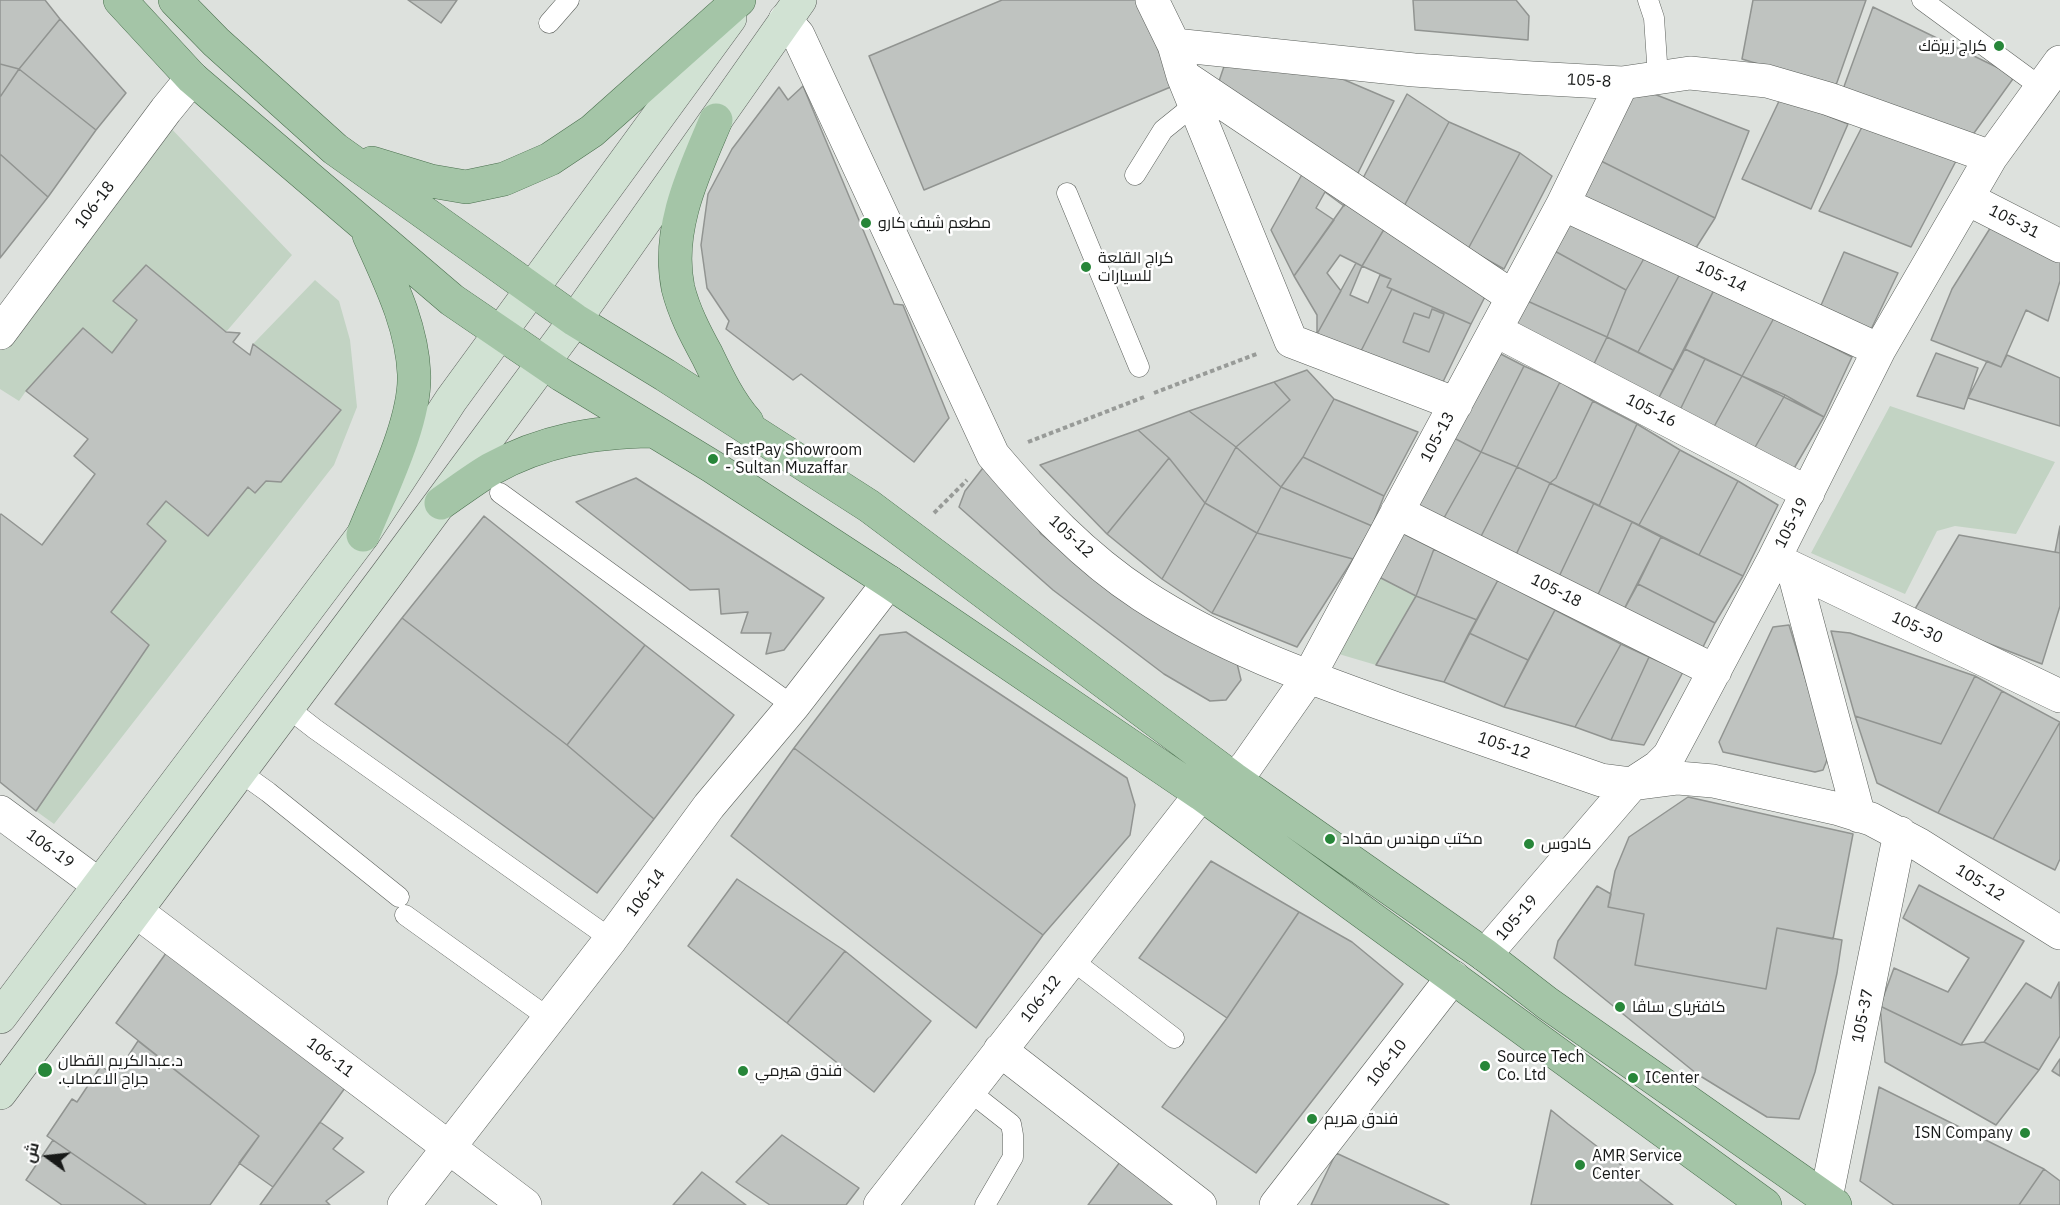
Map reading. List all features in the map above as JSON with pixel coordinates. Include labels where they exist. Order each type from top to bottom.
[{"type":"main road","points":[[120,0],[192,78],[452,300],[543,363],[714,467],[889,582],[1201,794],[1766,1205]]},
{"type":"main road","points":[[175,0],[216,42],[335,148],[575,320],[869,506],[1234,779],[1830,1202]]},
{"type":"main road","points":[[335,148],[382,167],[430,181],[466,187],[504,179],[550,159],[592,131],[741,0]]},
{"type":"main road","points":[[0,1017],[363,535],[451,400],[741,0]]},
{"type":"main road","points":[[0,1093],[575,320],[793,10]]},
{"type":"main road","points":[[716,120],[689,185],[676,243],[676,276],[690,323],[723,386],[744,419],[758,435]]},
{"type":"main road","points":[[363,535],[405,428],[413,398],[414,374],[409,338],[401,308],[366,228]]},
{"type":"main road","points":[[441,503],[490,470],[548,445],[609,432],[652,431]]},
{"type":"street","points":[[1152,0],[1291,341],[1456,404]]},
{"type":"street","name":"105-12","points":[[793,10],[798,35],[993,455],[1061,530],[1099,564],[1140,594],[1182,621],[1227,644],[1308,678],[1601,780],[1632,784],[1678,778],[1713,781],[1839,809],[1858,816],[1900,833],[2060,933]]},
{"type":"street","name":"105-8","points":[[1184,75],[1414,70],[1622,83],[1690,73],[1767,81],[1828,99],[1991,157]]},
{"type":"street","points":[[1184,75],[1513,297]]},
{"type":"street","name":"105-19","points":[[1485,955],[1632,784],[1658,767],[1669,756],[1715,671],[1783,564],[1808,493],[1879,350],[1991,157],[2051,75]]},
{"type":"street","name":"106-18","points":[[0,333],[192,78]]},
{"type":"street","name":"105-13","points":[[1234,779],[1247,765],[1308,678],[1563,204],[1622,83]]},
{"type":"street","name":"105-31","points":[[1968,199],[2060,246]]},
{"type":"street","name":"105-14","points":[[1563,204],[1879,350]]},
{"type":"street","name":"105-16","points":[[1495,330],[1808,493]]},
{"type":"street","name":"105-18","points":[[1397,512],[1715,671]]},
{"type":"street","points":[[1783,564],[1858,816]]},
{"type":"street","name":"105-30","points":[[1783,564],[2060,696]]},
{"type":"street","name":"106-14","points":[[404,1205],[550,1019],[709,807],[793,706],[889,582]]},
{"type":"street","name":"106-12","points":[[880,1205],[1201,794]]},
{"type":"street","name":"106-19","points":[[0,812],[99,885]]},
{"type":"street","name":"105-37","points":[[1830,1202],[1900,833]]},
{"type":"street","name":"106-11","points":[[136,911],[525,1205]]},
{"type":"street","name":"106-10","points":[[1276,1205],[1453,977]]},
{"type":"street","points":[[1000,1050],[1200,1205]]},
{"type":"lane","points":[[549,22],[568,0]]},
{"type":"lane","points":[[1648,0],[1654,18],[1658,77]]},
{"type":"lane","points":[[1922,0],[2051,75]]},
{"type":"lane","points":[[1135,175],[1162,130],[1184,75]]},
{"type":"lane","points":[[1067,193],[1139,367]]},
{"type":"lane","points":[[500,494],[793,706]]},
{"type":"lane","points":[[288,708],[611,939]]},
{"type":"lane","points":[[240,772],[268,792],[402,906],[550,1019]]},
{"type":"lane","points":[[1072,960],[1174,1038]]},
{"type":"lane","points":[[969,1091],[1011,1124],[1013,1135],[1013,1157],[985,1205]]},
{"type":"path","points":[[910,536],[993,455]]},
{"type":"green space","points":[[165,122],[292,255],[226,332],[146,265],[113,301],[137,320],[112,353],[83,328],[19,401],[0,389],[0,348]]},
{"type":"green space","points":[[315,280],[339,301],[350,340],[357,407],[334,465],[54,824],[36,811],[149,645],[111,612],[166,541],[147,524],[166,501],[208,536],[248,487],[255,493],[266,481],[281,482],[341,411],[253,344]]},
{"type":"green space","points":[[1890,406],[2055,462],[2016,534],[1955,526],[1937,531],[1905,594],[1811,553]]},
{"type":"green space","points":[[1377,576],[1416,596],[1376,665],[1332,652]]},
{"type":"building","points":[[0,0],[45,0],[60,19],[19,69],[0,64]]},
{"type":"building","points":[[408,0],[457,0],[441,23]]},
{"type":"building","points":[[1002,0],[1138,0],[1173,86],[924,190],[869,56]]},
{"type":"building","points":[[1413,0],[1516,0],[1529,16],[1528,40],[1415,30]]},
{"type":"building","points":[[1753,0],[1866,0],[1835,88],[1742,59]]},
{"type":"building","points":[[1873,7],[2015,76],[1969,140],[1842,92]]},
{"type":"building","points":[[60,19],[126,93],[96,130],[19,69]]},
{"type":"building","points":[[1234,37],[1300,61],[1394,101],[1356,177],[1216,90]]},
{"type":"building","points":[[0,64],[19,69],[0,97]]},
{"type":"building","points":[[19,69],[96,130],[48,197],[0,154],[0,97]]},
{"type":"building","points":[[803,86],[894,304],[903,305],[949,418],[914,462],[801,374],[793,380],[726,329],[729,321],[707,288],[701,245],[708,194],[732,149],[779,87],[788,100]]},
{"type":"building","points":[[1636,87],[1749,131],[1715,218],[1597,159]]},
{"type":"building","points":[[1407,94],[1449,122],[1402,210],[1361,182]]},
{"type":"building","points":[[1781,97],[1848,124],[1811,209],[1742,179]]},
{"type":"building","points":[[1449,122],[1520,153],[1468,249],[1402,210]]},
{"type":"building","points":[[1863,125],[1956,161],[1911,247],[1819,211]]},
{"type":"building","points":[[1520,153],[1552,176],[1504,269],[1468,249]]},
{"type":"building","points":[[0,154],[48,197],[0,258]]},
{"type":"building","points":[[1597,159],[1715,218],[1694,251],[1582,199]]},
{"type":"building","points":[[1305,169],[1351,195],[1344,206],[1325,192],[1316,208],[1334,220],[1294,276],[1271,230]]},
{"type":"building","points":[[1351,195],[1389,221],[1362,266],[1340,255],[1327,273],[1341,291],[1317,334],[1317,315],[1294,276]]},
{"type":"building","points":[[1567,218],[1646,255],[1626,290],[1551,249]]},
{"type":"building","points":[[1389,221],[1490,287],[1471,324],[1387,287],[1391,279],[1362,266]]},
{"type":"building","points":[[1994,222],[2060,252],[2060,281],[2048,321],[2026,310],[2001,367],[1931,340],[1952,289]]},
{"type":"building","points":[[1551,249],[1626,290],[1607,337],[1523,299]]},
{"type":"building","points":[[1844,252],[1898,273],[1866,340],[1816,317]]},
{"type":"building","points":[[1646,255],[1681,272],[1638,352],[1607,337],[1626,290]]},
{"type":"building","points":[[1356,263],[1362,266],[1350,295],[1368,303],[1380,275],[1391,279],[1387,287],[1392,289],[1359,355],[1317,334]]},
{"type":"building","points":[[146,265],[226,332],[240,333],[233,342],[250,355],[253,344],[341,410],[281,482],[266,481],[255,493],[248,487],[208,536],[166,501],[147,524],[166,541],[111,612],[149,645],[36,811],[0,782],[0,515],[42,545],[95,474],[74,456],[88,439],[26,391],[83,328],[112,353],[137,320],[113,301]]},
{"type":"building","points":[[1681,272],[1716,286],[1673,370],[1638,352]]},
{"type":"building","points":[[1716,286],[1774,318],[1742,376],[1685,349]]},
{"type":"building","points":[[1392,289],[1471,324],[1441,386],[1359,355]],"holes":[[[1432,309],[1444,314],[1429,352],[1403,342],[1414,313],[1429,318]]]},
{"type":"building","points":[[1523,299],[1607,337],[1591,370],[1507,329]]},
{"type":"building","points":[[1432,309],[1444,314],[1429,352],[1403,342],[1414,313],[1429,318]]},
{"type":"building","points":[[1774,318],[1852,357],[1824,417],[1742,376]]},
{"type":"building","points":[[1607,337],[1673,370],[1655,405],[1591,370]]},
{"type":"building","points":[[1491,349],[1524,366],[1481,452],[1450,436]]},
{"type":"building","points":[[1685,349],[1705,359],[1677,416],[1655,405]]},
{"type":"building","points":[[1936,353],[1978,368],[1964,409],[1917,396]]},
{"type":"building","points":[[2007,355],[2060,378],[2060,426],[1968,398],[1987,361],[2001,367]]},
{"type":"building","points":[[1705,359],[1742,376],[1710,434],[1677,416]]},
{"type":"building","points":[[1524,366],[1560,382],[1517,467],[1481,452]]},
{"type":"building","points":[[1307,370],[1334,399],[1303,457],[1281,487],[1236,447],[1290,400],[1274,382]]},
{"type":"building","points":[[1742,376],[1785,395],[1750,456],[1710,434]]},
{"type":"building","points":[[1274,382],[1290,400],[1236,447],[1189,411]]},
{"type":"building","points":[[1560,382],[1593,401],[1556,478],[1550,483],[1517,467]]},
{"type":"building","points":[[1785,395],[1824,417],[1789,477],[1750,456]]},
{"type":"building","points":[[1334,399],[1418,432],[1384,496],[1303,457]]},
{"type":"building","points":[[1593,401],[1637,424],[1599,506],[1550,483],[1556,478]]},
{"type":"building","points":[[1189,411],[1236,447],[1205,503],[1169,458],[1138,430]]},
{"type":"building","points":[[1637,424],[1680,450],[1639,525],[1599,506]]},
{"type":"building","points":[[1138,430],[1169,458],[1107,534],[1040,465]]},
{"type":"building","points":[[1450,436],[1481,452],[1440,525],[1410,510]]},
{"type":"building","points":[[1236,447],[1281,487],[1257,533],[1205,503]]},
{"type":"building","points":[[1680,450],[1738,481],[1699,555],[1639,525]]},
{"type":"building","points":[[1481,452],[1517,467],[1477,544],[1440,525]]},
{"type":"building","points":[[993,455],[1041,534],[1095,578],[1236,659],[1241,680],[1226,700],[1210,701],[1164,674],[1053,590],[959,507],[965,491]]},
{"type":"building","points":[[1303,457],[1384,496],[1372,526],[1281,487]]},
{"type":"building","points":[[1169,458],[1205,503],[1162,579],[1107,534]]},
{"type":"building","points":[[1517,467],[1550,483],[1513,561],[1477,544]]},
{"type":"building","points":[[636,478],[824,598],[784,650],[766,654],[771,633],[741,633],[748,612],[721,614],[719,589],[690,590],[576,502]]},
{"type":"building","points":[[1738,481],[1778,505],[1743,576],[1699,555]]},
{"type":"building","points":[[1550,483],[1594,503],[1556,583],[1513,561]]},
{"type":"building","points":[[1281,487],[1372,526],[1353,559],[1257,533]]},
{"type":"building","points":[[1205,503],[1257,533],[1212,613],[1162,579]]},
{"type":"building","points":[[1594,503],[1632,522],[1594,603],[1556,583]]},
{"type":"building","points":[[484,516],[645,645],[567,745],[402,618]]},
{"type":"building","points":[[1632,522],[1661,537],[1620,617],[1594,603]]},
{"type":"building","points":[[2060,526],[2060,553],[2055,552]]},
{"type":"building","points":[[1394,529],[1434,549],[1416,596],[1377,576]]},
{"type":"building","points":[[1257,533],[1353,559],[1297,647],[1212,613]]},
{"type":"building","points":[[1959,535],[2060,553],[2060,606],[2042,664],[1912,614]]},
{"type":"building","points":[[1661,537],[1743,576],[1715,623],[1638,584]]},
{"type":"building","points":[[1434,549],[1498,580],[1477,620],[1416,596]]},
{"type":"building","points":[[1498,580],[1555,610],[1528,660],[1469,633]]},
{"type":"building","points":[[1638,584],[1715,623],[1699,655],[1620,617]]},
{"type":"building","points":[[1416,596],[1477,620],[1444,682],[1376,665]]},
{"type":"building","points":[[1555,610],[1621,644],[1575,727],[1504,707]]},
{"type":"building","points":[[402,618],[567,745],[654,819],[597,893],[335,704]]},
{"type":"building","points":[[1789,625],[1829,755],[1823,770],[1815,772],[1723,752],[1719,742],[1773,627]]},
{"type":"building","points":[[1831,631],[1850,633],[1975,676],[1941,744],[1855,716]]},
{"type":"building","points":[[906,632],[1127,778],[1135,805],[1130,835],[1043,935],[794,748],[880,635]]},
{"type":"building","points":[[1469,633],[1528,660],[1504,707],[1444,682]]},
{"type":"building","points":[[1621,644],[1649,657],[1611,740],[1575,727]]},
{"type":"building","points":[[645,645],[734,715],[654,819],[567,745]]},
{"type":"building","points":[[1649,657],[1683,672],[1644,745],[1611,740]]},
{"type":"building","points":[[1975,676],[2002,691],[1938,813],[1877,783],[1855,716],[1941,744]]},
{"type":"building","points":[[2002,691],[2060,722],[1993,839],[1938,813]]},
{"type":"building","points":[[2060,722],[2060,859],[2055,870],[1993,839]]},
{"type":"building","points":[[794,748],[1043,935],[976,1028],[731,836]]},
{"type":"building","points":[[1688,797],[1853,834],[1833,939],[1777,928],[1766,989],[1635,965],[1644,914],[1608,907],[1615,871],[1629,837]]},
{"type":"building","points":[[1211,861],[1299,912],[1227,1018],[1139,958]]},
{"type":"building","points":[[737,879],[845,951],[787,1023],[688,946]]},
{"type":"building","points":[[1919,885],[2024,941],[1961,1045],[1880,1006],[1894,968],[1948,992],[1969,958],[1903,918]]},
{"type":"building","points":[[1597,886],[1611,894],[1608,907],[1644,914],[1635,965],[1766,989],[1777,928],[1842,940],[1815,1072],[1799,1119],[1767,1117],[1697,1074],[1554,958],[1558,941]]},
{"type":"building","points":[[1299,912],[1352,942],[1403,984],[1256,1173],[1162,1107],[1227,1018]]},
{"type":"building","points":[[169,949],[350,1081],[273,1187],[239,1163],[259,1136],[116,1023]]},
{"type":"building","points":[[845,951],[931,1021],[874,1092],[787,1023]]},
{"type":"building","points":[[2059,982],[2060,1036],[2039,1070],[1984,1042],[2026,983],[2051,998]]},
{"type":"building","points":[[1880,1006],[1961,1045],[1984,1042],[2039,1070],[1996,1125],[1885,1062]]},
{"type":"building","points":[[138,1041],[259,1136],[210,1205],[147,1205],[47,1136],[72,1099],[77,1102],[101,1066],[115,1076]]},
{"type":"building","points":[[2060,1059],[2060,1076],[2052,1071]]},
{"type":"building","points":[[1879,1087],[2044,1169],[2019,1205],[1894,1205],[1860,1181]]},
{"type":"building","name":"AMR Service Center","points":[[1551,1110],[1568,1124],[1673,1205],[1531,1205]]},
{"type":"building","points":[[320,1122],[343,1138],[333,1149],[364,1172],[326,1201],[330,1205],[260,1205]]},
{"type":"building","points":[[782,1135],[859,1188],[846,1205],[770,1205],[736,1182]]},
{"type":"building","points":[[53,1140],[147,1205],[62,1205],[26,1180]]},
{"type":"building","points":[[1336,1153],[1449,1205],[1311,1205]]},
{"type":"building","points":[[1120,1162],[1177,1205],[1088,1205]]},
{"type":"building","points":[[2044,1169],[2060,1181],[2060,1205],[2019,1205]]},
{"type":"building","points":[[702,1172],[746,1205],[673,1205]]},
{"type":"place","name":"كراج زيرةك","points":[[1999,46]]},
{"type":"place","name":"مطعم شيف كارو","points":[[866,223]]},
{"type":"place","name":"كراج القلعة للسيارات","points":[[1086,267]]},
{"type":"place","name":"FastPay Showroom - Sultan Muzaffar","points":[[713,459]]},
{"type":"place","name":"مكتب مهندس مقداد","points":[[1330,839]]},
{"type":"place","name":"کادوس","points":[[1529,844]]},
{"type":"place","name":"کافتریای ساڤا","points":[[1620,1007]]},
{"type":"place","name":"Source Tech Co. Ltd","points":[[1485,1066]]},
{"type":"place","name":"د.عبدالكريم القطان .جراح الاعصاب","points":[[45,1070]]},
{"type":"place","name":"فندق هيرمي","points":[[743,1071]]},
{"type":"place","name":"ICenter","points":[[1633,1078]]},
{"type":"place","name":"فندق هريم","points":[[1312,1119]]},
{"type":"place","name":"ISN Company","points":[[2025,1133]]},
{"type":"place","name":"AMR Service Center","points":[[1580,1165]]}]
